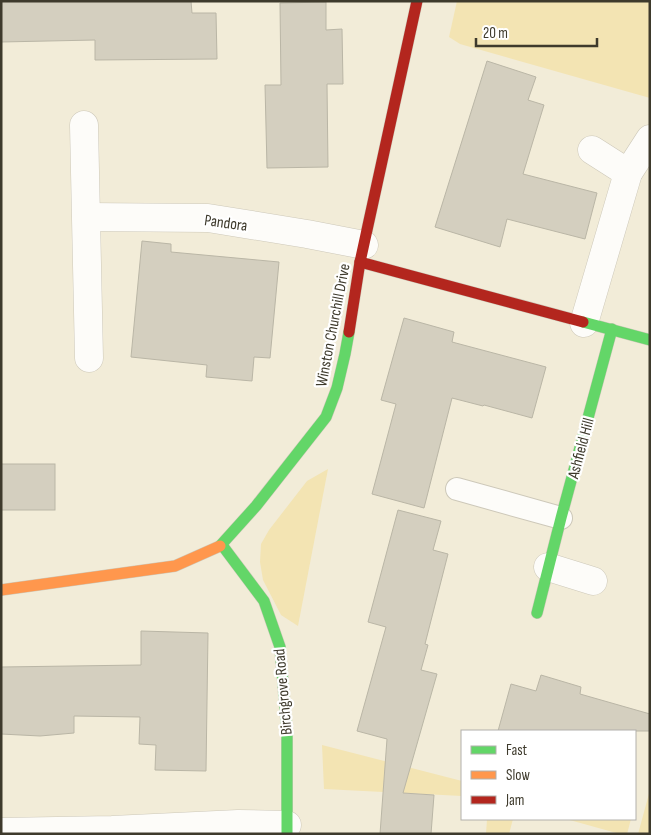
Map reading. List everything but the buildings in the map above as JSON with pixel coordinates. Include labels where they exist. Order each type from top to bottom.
[{"type":"street","name":"Winston Churchill Drive","points":[[1,590],[175,566],[222,545],[256,506],[326,417],[337,388],[345,354],[362,254],[417,1]]},
{"type":"street","points":[[84,125],[89,358]]},
{"type":"street","points":[[584,322],[628,173],[650,139]]},
{"type":"street","points":[[592,150],[628,173]]},
{"type":"street","name":"Pandora","points":[[87,217],[208,218],[307,234],[362,254]]},
{"type":"street","points":[[362,254],[584,322],[650,340]]},
{"type":"street","name":"Ashfield Hill","points":[[537,613],[612,330]]},
{"type":"street","name":"Birchgrove Road","points":[[1,832],[112,830],[238,824],[287,830],[287,731],[280,648],[264,601],[222,545]]},
{"type":"street","points":[[548,567],[593,581]]},
{"type":"lane","points":[[457,489],[561,518]]},
{"type":"shaded area","points":[[457,1],[650,1],[650,98],[460,44],[449,37]]},
{"type":"shaded area","points":[[328,469],[298,626],[281,615],[263,580],[260,562],[261,544],[269,530],[307,481]]},
{"type":"shaded area","points":[[322,745],[461,781],[461,796],[324,789]]},
{"type":"shaded area","points":[[650,790],[650,834],[638,834]]},
{"type":"shaded area","points":[[487,820],[513,820],[509,834],[486,834]]},
{"type":"shaded area","points":[[570,820],[631,820],[627,834],[620,834]]},
{"type":"traffic: fast","points":[[583,322],[650,340]]},
{"type":"traffic: fast","points":[[537,613],[612,329]]},
{"type":"traffic: fast","points":[[220,546],[256,506],[326,417],[337,388],[349,332]]},
{"type":"traffic: fast","points":[[222,545],[264,601],[280,647],[287,731],[287,834]]},
{"type":"traffic: slow","points":[[1,590],[175,566],[220,546]]},
{"type":"traffic: jam","points":[[349,332],[360,262],[417,1]]},
{"type":"traffic: jam","points":[[360,262],[583,322]]}]
